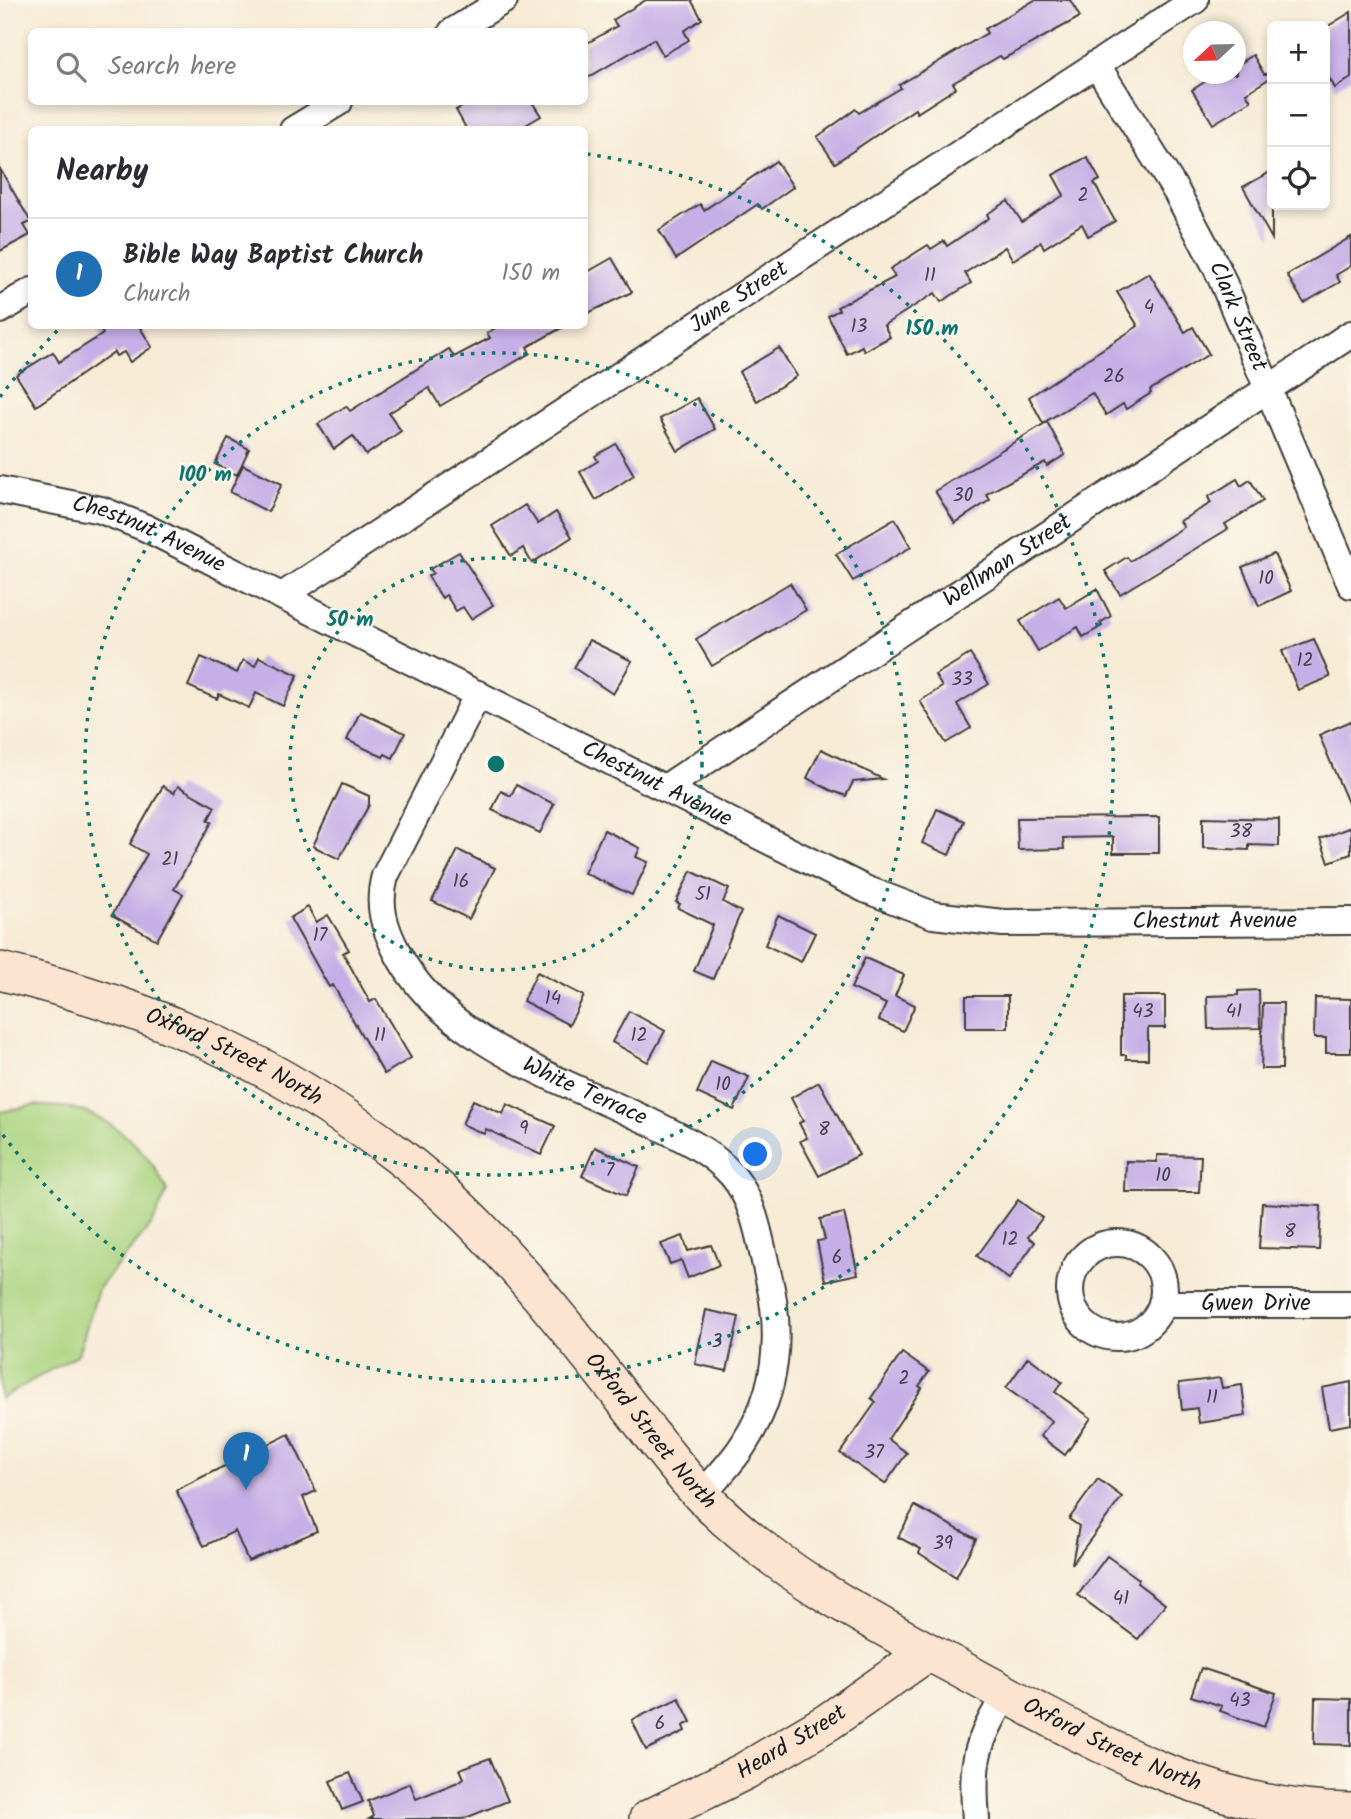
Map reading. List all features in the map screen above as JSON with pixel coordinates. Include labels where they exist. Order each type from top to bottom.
[{"type":"street","points":[[458,28],[503,0]]},
{"type":"street","name":"June Street","points":[[282,596],[1195,0]]},
{"type":"street","name":"Clark Street","points":[[1096,64],[1190,216],[1217,268],[1351,584]]},
{"type":"street","points":[[300,126],[334,105]]},
{"type":"street","points":[[0,310],[28,293]]},
{"type":"street","name":"Wellman Street","points":[[666,788],[1351,334]]},
{"type":"street","name":"Chestnut Avenue","points":[[0,490],[22,492],[113,515],[146,527],[865,889],[933,915],[1003,923],[1351,921]]},
{"type":"street","name":"White Terrace","points":[[478,694],[385,876],[381,891],[384,923],[402,963],[419,987],[456,1023],[499,1049],[697,1146],[730,1173],[744,1190],[753,1213],[777,1313],[775,1359],[759,1416],[745,1443],[702,1496]]},
{"type":"street","name":"Oxford Street North","points":[[0,971],[149,1014],[234,1050],[303,1090],[400,1156],[446,1196],[536,1291],[702,1496],[783,1567],[828,1597],[1099,1744],[1194,1785],[1259,1802],[1351,1812]]},
{"type":"street","name":"Gwen Drive","points":[[1162,1304],[1351,1304]]},
{"type":"street","name":"Heard Street","points":[[654,1817],[745,1771],[828,1721],[928,1651]]},
{"type":"street","points":[[976,1819],[974,1763],[984,1731],[1006,1694]]},
{"type":"green space","points":[[34,1105],[77,1109],[109,1124],[143,1153],[167,1191],[153,1223],[99,1287],[78,1354],[0,1399],[0,1112]]},
{"type":"building","points":[[646,0],[691,0],[702,19],[684,31],[689,40],[663,55],[654,39],[588,78],[588,43],[617,26],[613,20]]},
{"type":"building","points":[[1035,0],[1070,0],[1080,17],[1003,59],[1000,56],[953,83],[956,88],[917,113],[915,109],[835,163],[817,137],[856,109],[859,113],[901,88],[899,85],[987,33],[985,29]]},
{"type":"building","points":[[1351,12],[1351,78],[1335,88],[1330,80],[1330,25]]},
{"type":"building","points":[[1253,55],[1264,74],[1267,74],[1267,80],[1246,93],[1251,101],[1213,124],[1192,90],[1201,84],[1246,84],[1246,60]]},
{"type":"building","points":[[465,105],[534,105],[541,116],[524,126],[465,126],[456,110]]},
{"type":"building","points":[[1087,157],[1100,180],[1094,183],[1115,221],[1088,236],[1082,224],[1044,248],[1041,242],[1013,260],[1005,247],[965,273],[971,283],[941,302],[935,293],[884,325],[890,337],[864,351],[862,346],[847,354],[828,316],[839,310],[837,307],[895,277],[890,269],[928,245],[931,249],[944,241],[947,246],[989,218],[987,214],[1008,201],[1022,222],[1064,195],[1053,175]]},
{"type":"building","points":[[776,161],[793,187],[762,209],[758,204],[676,259],[659,230],[700,204],[704,210]]},
{"type":"building","points":[[0,169],[28,217],[28,223],[24,225],[28,236],[0,251]]},
{"type":"building","points":[[1267,174],[1267,210],[1272,210],[1272,239],[1243,187]]},
{"type":"building","points":[[1351,237],[1351,266],[1336,275],[1340,282],[1304,303],[1287,275]]},
{"type":"building","points":[[612,258],[632,292],[588,313],[588,272]]},
{"type":"building","points":[[1149,273],[1185,332],[1193,327],[1209,354],[1150,390],[1151,393],[1126,409],[1123,404],[1106,415],[1092,393],[1043,423],[1029,397],[1138,326],[1117,292]]},
{"type":"building","points":[[100,329],[141,329],[152,347],[130,362],[124,352],[116,356],[114,352],[36,406],[16,375],[53,352],[59,362],[103,334]]},
{"type":"building","points":[[494,329],[560,329],[527,347],[530,353],[440,406],[429,388],[389,413],[401,431],[366,455],[353,436],[334,449],[318,424],[346,406],[350,411],[449,349],[454,357],[490,338],[487,333]]},
{"type":"building","points":[[779,348],[797,376],[757,401],[739,372]]},
{"type":"building","points":[[697,398],[715,429],[678,451],[660,419]]},
{"type":"building","points":[[1047,422],[1065,455],[1047,466],[1045,462],[986,494],[990,500],[955,523],[935,491]]},
{"type":"building","points":[[228,438],[249,449],[237,475],[215,464]]},
{"type":"building","points":[[616,444],[634,475],[596,500],[580,472],[598,461],[595,456]]},
{"type":"building","points":[[243,465],[282,484],[268,512],[230,492]]},
{"type":"building","points":[[1237,479],[1241,486],[1250,480],[1263,501],[1225,524],[1228,529],[1120,594],[1105,571],[1127,557],[1130,561],[1184,527],[1180,521],[1211,503],[1208,497]]},
{"type":"building","points":[[525,505],[538,524],[556,512],[572,537],[532,563],[523,548],[511,556],[492,526]]},
{"type":"building","points":[[895,519],[911,547],[853,581],[836,554]]},
{"type":"building","points":[[459,552],[493,605],[471,619],[463,607],[456,611],[446,595],[442,598],[428,576],[433,573],[430,569]]},
{"type":"building","points":[[1274,554],[1291,591],[1259,606],[1242,567]]},
{"type":"building","points":[[790,583],[806,610],[712,666],[696,639]]},
{"type":"building","points":[[1097,589],[1111,616],[1100,623],[1102,626],[1083,637],[1078,627],[1038,651],[1020,621],[1059,597],[1066,608]]},
{"type":"building","points":[[1314,639],[1330,677],[1298,690],[1282,651]]},
{"type":"building","points":[[589,640],[632,661],[613,694],[574,668]]},
{"type":"building","points":[[970,654],[989,684],[957,704],[971,728],[946,743],[920,701],[942,687],[935,675]]},
{"type":"building","points":[[201,657],[237,673],[243,660],[255,666],[259,657],[298,675],[283,706],[256,693],[249,708],[219,694],[217,699],[188,686]]},
{"type":"building","points":[[360,712],[405,733],[393,758],[385,754],[383,757],[347,740]]},
{"type":"building","points":[[1351,721],[1351,810],[1319,735]]},
{"type":"building","points":[[821,749],[883,779],[853,782],[846,796],[830,790],[807,778]]},
{"type":"building","points":[[342,784],[369,796],[369,805],[339,859],[313,846]]},
{"type":"building","points":[[516,785],[554,804],[540,833],[492,810],[501,791],[511,796]]},
{"type":"building","points":[[163,786],[174,793],[178,786],[215,807],[208,820],[212,822],[174,889],[183,894],[157,940],[112,915],[147,854],[130,844]]},
{"type":"building","points":[[937,809],[964,821],[949,855],[922,843]]},
{"type":"building","points":[[1159,817],[1159,853],[1113,853],[1113,837],[1063,838],[1064,849],[1018,850],[1017,818]]},
{"type":"building","points":[[1203,817],[1279,819],[1279,846],[1249,845],[1249,850],[1203,848]]},
{"type":"building","points":[[1351,827],[1351,854],[1329,862],[1320,839]]},
{"type":"building","points":[[604,830],[640,848],[636,857],[648,862],[632,895],[584,873]]},
{"type":"building","points":[[458,850],[495,868],[469,919],[432,901]]},
{"type":"building","points":[[691,871],[729,889],[723,902],[741,912],[713,979],[694,971],[713,925],[678,908],[680,904],[676,902]]},
{"type":"building","points":[[308,907],[316,922],[328,915],[349,950],[343,953],[370,1002],[376,999],[411,1058],[384,1074],[333,985],[329,987],[290,918]]},
{"type":"building","points":[[778,915],[815,933],[801,962],[765,945]]},
{"type":"building","points":[[865,958],[904,975],[895,996],[915,1005],[903,1031],[879,1020],[886,1004],[851,988]]},
{"type":"building","points":[[537,972],[584,996],[569,1025],[523,1001]]},
{"type":"building","points":[[1259,990],[1260,1028],[1208,1029],[1207,996],[1238,995],[1238,991]]},
{"type":"building","points":[[966,996],[1008,996],[1008,1028],[966,1028]]},
{"type":"building","points":[[1121,996],[1165,996],[1165,1028],[1148,1028],[1148,1059],[1126,1059],[1126,1055],[1121,1055]]},
{"type":"building","points":[[1315,998],[1351,999],[1351,1053],[1326,1053],[1326,1038],[1314,1038]]},
{"type":"building","points":[[1263,1003],[1283,1003],[1282,1069],[1261,1069]]},
{"type":"building","points":[[629,1011],[665,1031],[648,1062],[612,1042]]},
{"type":"building","points":[[711,1061],[749,1077],[734,1110],[697,1093]]},
{"type":"building","points":[[819,1082],[859,1155],[819,1176],[800,1141],[807,1138],[799,1123],[803,1121],[791,1098]]},
{"type":"building","points":[[473,1100],[503,1114],[507,1104],[555,1126],[541,1155],[486,1129],[484,1134],[462,1124]]},
{"type":"building","points":[[595,1147],[639,1167],[626,1196],[582,1176]]},
{"type":"building","points":[[1157,1155],[1201,1156],[1199,1192],[1125,1192],[1126,1161],[1157,1162]]},
{"type":"building","points":[[1018,1200],[1042,1218],[1028,1237],[1035,1242],[1009,1279],[977,1256]]},
{"type":"building","points":[[1262,1203],[1321,1206],[1319,1250],[1259,1248]]},
{"type":"building","points":[[844,1213],[858,1274],[825,1281],[817,1241],[825,1240],[820,1219]]},
{"type":"building","points":[[683,1236],[688,1251],[711,1245],[719,1265],[688,1278],[681,1260],[670,1264],[661,1244]]},
{"type":"building","points":[[706,1310],[739,1317],[727,1371],[695,1364]]},
{"type":"building","points":[[902,1353],[929,1372],[919,1386],[922,1388],[888,1439],[907,1453],[885,1484],[840,1453],[876,1402],[871,1398]]},
{"type":"building","points":[[1028,1357],[1062,1382],[1055,1392],[1091,1418],[1065,1455],[1040,1436],[1052,1421],[1006,1388]]},
{"type":"building","points":[[1220,1378],[1222,1388],[1242,1385],[1246,1416],[1199,1423],[1197,1408],[1182,1410],[1179,1383]]},
{"type":"building","points":[[1351,1382],[1351,1424],[1329,1428],[1322,1388]]},
{"type":"building","points":[[289,1434],[316,1491],[303,1497],[317,1531],[248,1561],[235,1531],[204,1546],[176,1490]]},
{"type":"building","points":[[1098,1479],[1122,1497],[1072,1564],[1079,1526],[1069,1519]]},
{"type":"building","points":[[915,1506],[976,1539],[956,1577],[919,1553],[921,1549],[898,1537]]},
{"type":"building","points":[[1107,1556],[1139,1579],[1137,1583],[1165,1604],[1138,1639],[1078,1595]]},
{"type":"building","points":[[1201,1668],[1276,1693],[1264,1727],[1220,1711],[1222,1706],[1191,1696]]},
{"type":"building","points":[[679,1698],[691,1722],[683,1726],[685,1731],[646,1750],[632,1720]]},
{"type":"building","points":[[1315,1698],[1351,1699],[1351,1745],[1314,1744]]},
{"type":"building","points":[[490,1758],[508,1801],[463,1819],[369,1819],[374,1816],[368,1801],[410,1783],[416,1799],[458,1782],[464,1778],[460,1769]]},
{"type":"building","points":[[350,1773],[363,1802],[342,1810],[330,1781]]},
{"type":"place","name":"Bible Way Baptist Church","points":[[246,1490]]}]
